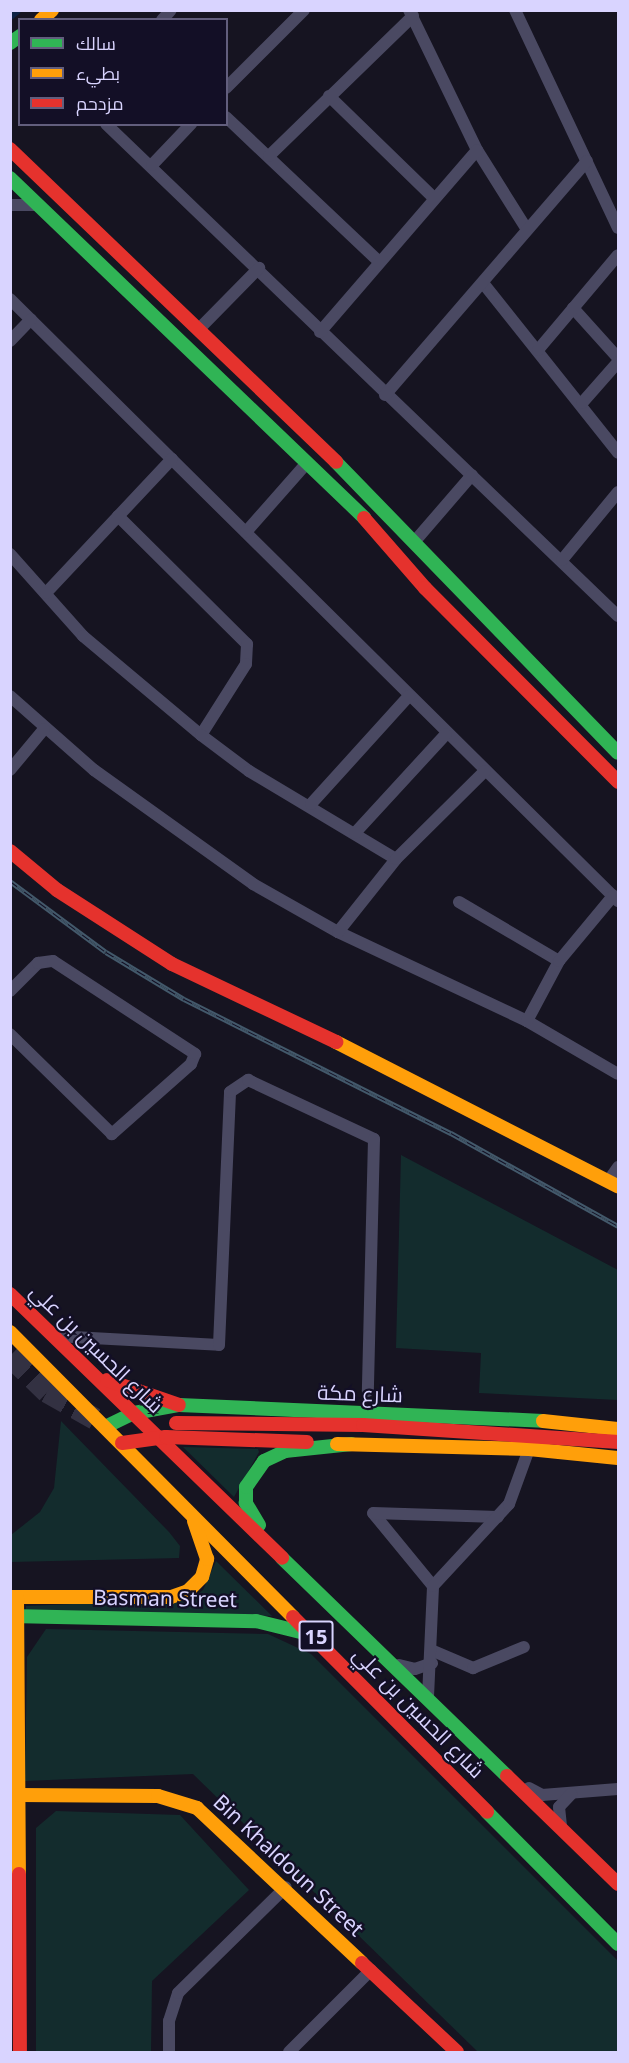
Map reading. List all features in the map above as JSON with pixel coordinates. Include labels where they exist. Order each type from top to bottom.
[{"type":"main road","points":[[10,149],[90,229],[199,329],[415,541],[554,691],[618,753]]},
{"type":"main road","points":[[10,178],[376,531],[618,782]]},
{"type":"main road","points":[[76,241],[90,229]]},
{"type":"main road","points":[[541,704],[554,691]]},
{"type":"main road","points":[[10,851],[57,890],[172,964],[435,1089],[614,1183]]},
{"type":"main road","name":"شارع الحسين بن علي","points":[[10,1294],[271,1544],[618,1884]]},
{"type":"main road","name":"شارع الحسين بن علي","points":[[10,1332],[190,1510],[618,1944]]},
{"type":"main road","points":[[88,1370],[179,1405]]},
{"type":"main road","name":"شارع مكة","points":[[105,1427],[134,1413],[179,1405],[514,1418],[618,1429]]},
{"type":"main road","points":[[176,1423],[394,1426],[618,1443]]},
{"type":"main road","points":[[122,1443],[159,1437],[529,1449],[618,1458]]},
{"type":"main road","points":[[271,1544],[246,1503],[246,1487],[256,1468],[272,1454],[352,1444]]},
{"type":"main road","name":"Basman Street","points":[[14,1597],[171,1597],[188,1591],[202,1577],[207,1559],[190,1510]]},
{"type":"main road","points":[[14,1597],[18,1663],[19,1795],[15,1993],[20,2052]]},
{"type":"main road","name":"Basman Street","points":[[14,1616],[256,1621],[316,1637]]},
{"type":"main road","points":[[18,1663],[29,1634],[56,1617]]},
{"type":"main road","name":"Bin Khaldoun Street","points":[[19,1795],[158,1796],[187,1803],[207,1815],[286,1887],[457,2052]]},
{"type":"street","points":[[228,86],[304,10]]},
{"type":"street","points":[[515,10],[618,228]]},
{"type":"street","points":[[269,156],[411,13],[477,150],[526,228]]},
{"type":"street","points":[[330,96],[432,196]]},
{"type":"street","points":[[228,119],[377,260]]},
{"type":"street","points":[[108,126],[152,165],[259,268],[385,395],[562,560],[618,616]]},
{"type":"street","points":[[152,165],[189,126]]},
{"type":"street","points":[[320,332],[432,196],[477,150]]},
{"type":"street","points":[[385,395],[483,283],[526,228],[587,161]]},
{"type":"street","points":[[10,205],[38,205]]},
{"type":"street","points":[[538,350],[618,255]]},
{"type":"street","points":[[199,329],[259,268]]},
{"type":"street","points":[[483,283],[582,403],[618,453]]},
{"type":"street","points":[[10,299],[446,734],[616,898],[559,961],[528,1021]]},
{"type":"street","points":[[573,308],[618,360],[582,403]]},
{"type":"street","points":[[10,341],[31,319]]},
{"type":"street","points":[[46,593],[172,459]]},
{"type":"street","points":[[246,532],[305,465]]},
{"type":"street","points":[[415,541],[472,476]]},
{"type":"street","points":[[562,560],[618,492]]},
{"type":"street","points":[[118,516],[247,644],[246,664],[201,735]]},
{"type":"street","points":[[10,554],[118,669],[201,735],[249,771],[311,804],[396,859]]},
{"type":"street","points":[[10,696],[44,729],[218,861],[338,932],[528,1021],[618,1074]]},
{"type":"street","points":[[311,804],[409,696]]},
{"type":"street","points":[[10,770],[44,729]]},
{"type":"street","points":[[355,833],[446,734]]},
{"type":"street","points":[[338,932],[396,859],[485,771]]},
{"type":"street","points":[[459,902],[559,961]]},
{"type":"street","points":[[10,991],[38,963],[53,962],[195,1054],[191,1064],[112,1134],[10,1035]]},
{"type":"street","points":[[54,1336],[219,1345],[230,1092],[248,1080],[375,1138],[368,1391]]},
{"type":"street","points":[[614,1183],[618,1167]]},
{"type":"street","points":[[428,1697],[433,1586],[498,1516],[516,1492],[529,1449]]},
{"type":"street","points":[[433,1586],[372,1513],[498,1516]]},
{"type":"street","points":[[391,1661],[405,1669],[431,1656],[472,1668],[524,1647]]},
{"type":"street","points":[[511,1779],[542,1795],[618,1789]]},
{"type":"street","points":[[562,1830],[557,1814],[571,1794]]},
{"type":"street","points":[[168,2052],[169,2021],[178,1993],[286,1887]]},
{"type":"street","points":[[289,2052],[371,1970]]},
{"type":"green space","points":[[401,1155],[618,1270],[618,1400],[479,1393],[481,1353],[396,1348]]},
{"type":"green space","points":[[61,1421],[169,1532],[180,1546],[179,1558],[11,1562],[11,1535],[40,1512],[54,1488]]},
{"type":"green space","points":[[183,1447],[258,1449],[259,1452],[234,1497]]},
{"type":"green space","points":[[216,1561],[272,1616],[26,1610],[26,1606],[191,1599],[203,1590]]},
{"type":"green space","points":[[46,1629],[268,1634],[311,1654],[618,1961],[618,2052],[478,2052],[193,1774],[25,1781],[27,1657]]},
{"type":"green space","points":[[56,1811],[180,1815],[249,1890],[152,1981],[151,2052],[36,2052],[36,1828]]},
{"type":"waterway","points":[[10,15],[16,10]]},
{"type":"tunnel","points":[[10,1356],[47,1392],[95,1419]]},
{"type":"railway","points":[[10,881],[106,952],[184,999],[451,1133],[618,1226]]},
{"type":"traffic: fast","points":[[10,43],[18,37]]},
{"type":"traffic: fast","points":[[10,178],[364,518]]},
{"type":"traffic: fast","points":[[336,462],[618,753]]},
{"type":"traffic: fast","points":[[105,1427],[134,1413],[179,1405],[543,1421]]},
{"type":"traffic: fast","points":[[259,1525],[246,1503],[246,1487],[264,1461],[285,1451],[352,1444]]},
{"type":"traffic: fast","points":[[282,1558],[507,1776]]},
{"type":"traffic: fast","points":[[10,1616],[256,1621],[309,1634]]},
{"type":"traffic: fast","points":[[487,1812],[618,1944]]},
{"type":"traffic: slow","points":[[43,18],[52,10]]},
{"type":"traffic: slow","points":[[336,1042],[618,1186]]},
{"type":"traffic: slow","points":[[10,1332],[293,1617]]},
{"type":"traffic: slow","points":[[543,1421],[618,1429]]},
{"type":"traffic: slow","points":[[337,1444],[529,1449],[618,1458]]},
{"type":"traffic: slow","points":[[10,1597],[171,1597],[188,1591],[202,1577],[207,1559],[194,1521]]},
{"type":"traffic: slow","points":[[17,1597],[19,1874]]},
{"type":"traffic: slow","points":[[19,1795],[158,1796],[197,1808],[362,1963]]},
{"type":"traffic: jam","points":[[10,149],[336,462]]},
{"type":"traffic: jam","points":[[364,518],[425,588],[618,782]]},
{"type":"traffic: jam","points":[[10,851],[57,890],[172,964],[336,1042]]},
{"type":"traffic: jam","points":[[10,1294],[282,1558]]},
{"type":"traffic: jam","points":[[107,1380],[179,1405]]},
{"type":"traffic: jam","points":[[176,1423],[363,1425],[618,1442]]},
{"type":"traffic: jam","points":[[122,1443],[166,1437],[307,1442]]},
{"type":"traffic: jam","points":[[293,1617],[487,1812]]},
{"type":"traffic: jam","points":[[507,1776],[618,1884]]},
{"type":"traffic: jam","points":[[19,1874],[20,2052]]},
{"type":"traffic: jam","points":[[362,1963],[457,2052]]}]
